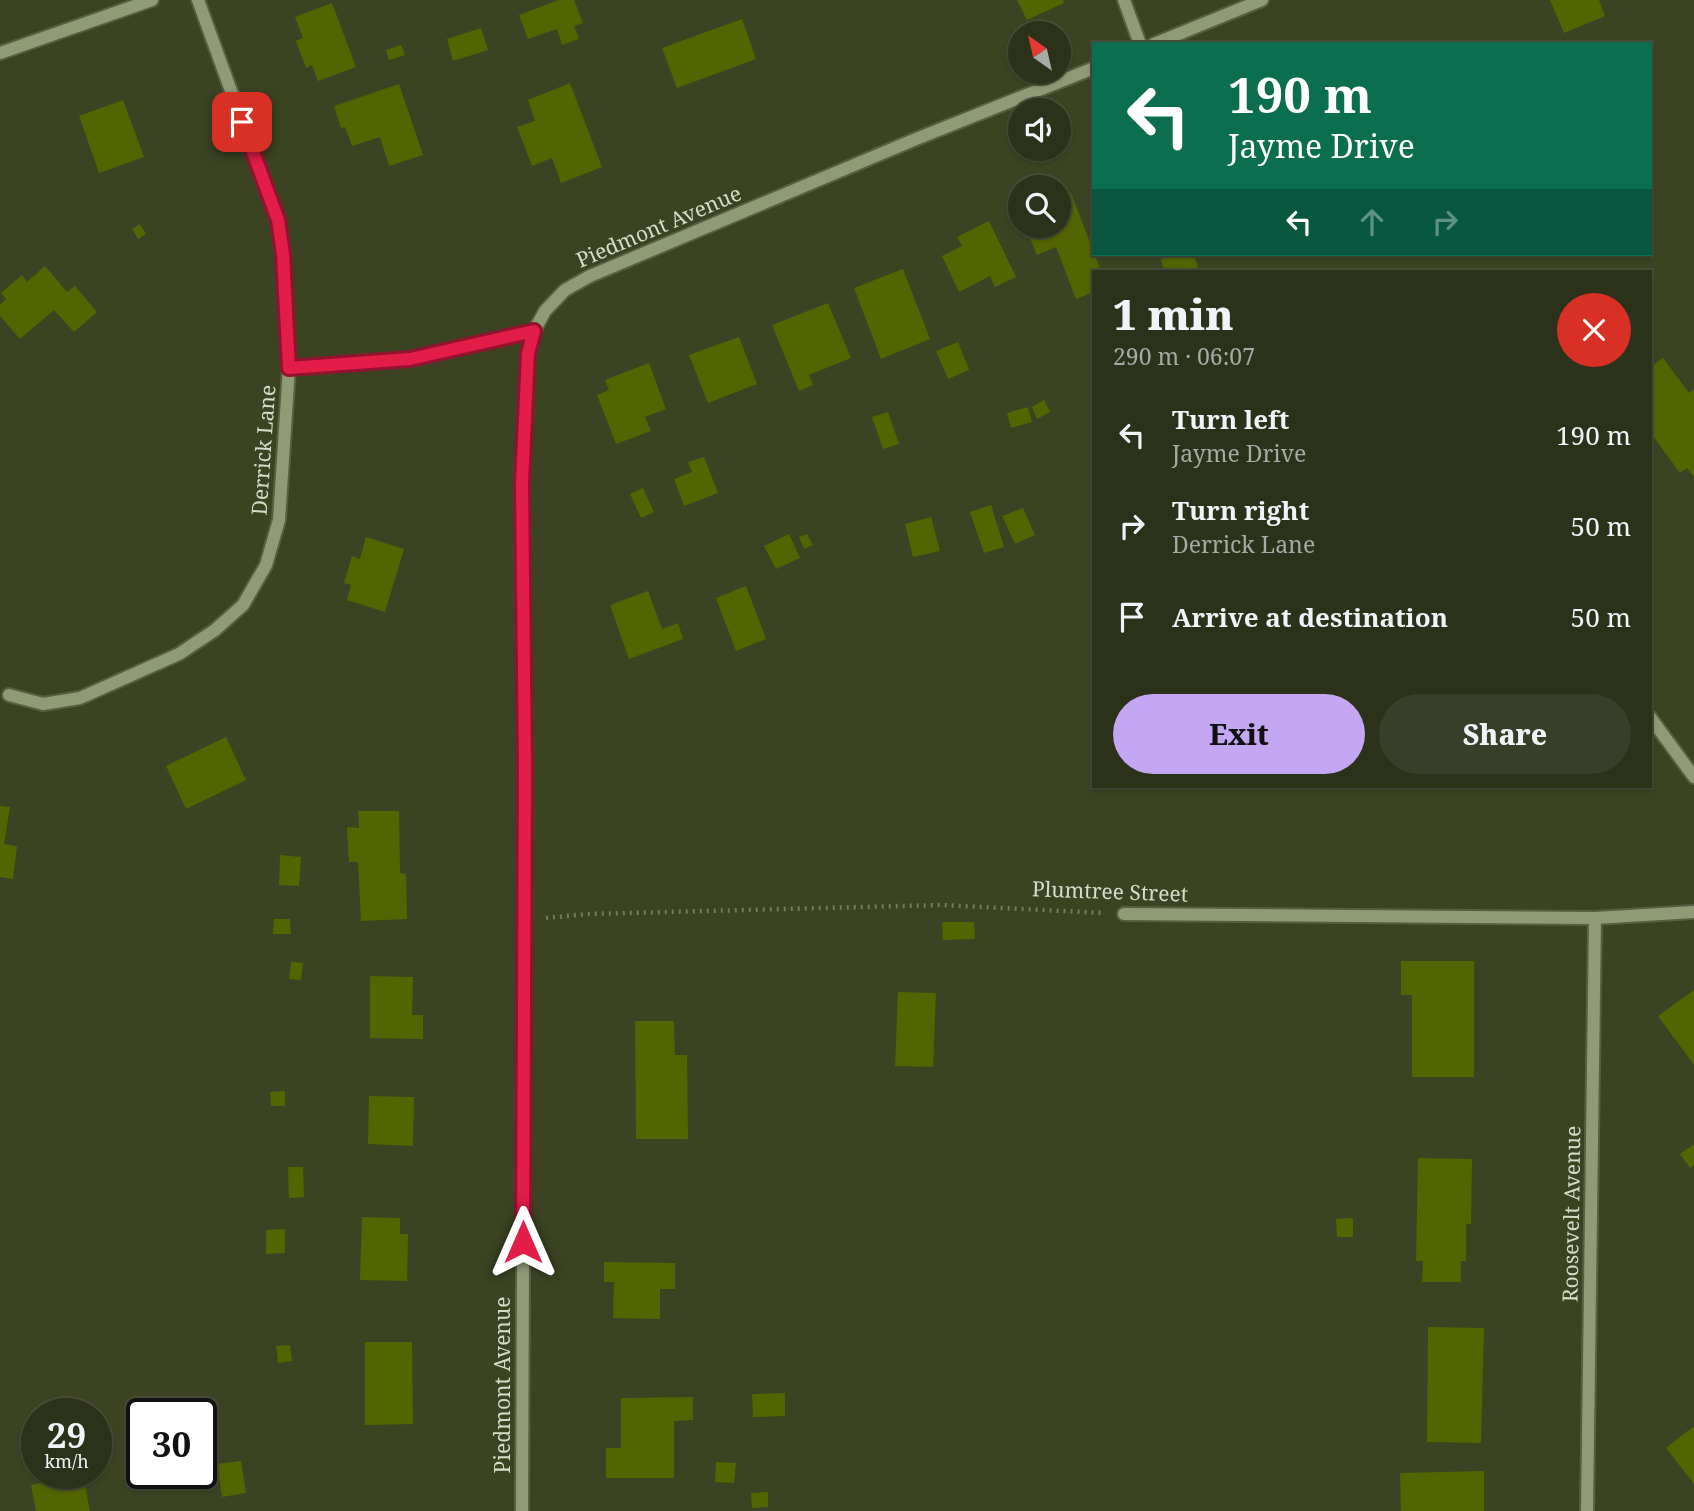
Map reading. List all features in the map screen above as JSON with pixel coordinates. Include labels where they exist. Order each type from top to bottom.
[{"type":"street","points":[[0,53],[152,0]]},
{"type":"street","name":"Derrick Lane","points":[[9,695],[43,704],[80,698],[179,654],[215,630],[243,605],[266,565],[279,520],[289,368],[283,254],[278,220],[198,0]]},
{"type":"street","points":[[1124,0],[1139,42]]},
{"type":"street","points":[[1159,42],[1262,0]]},
{"type":"street","name":"Piedmont Avenue","points":[[522,1511],[522,483],[528,353],[534,331],[545,311],[565,290],[590,276],[916,139],[1092,69]]},
{"type":"street","points":[[289,368],[410,359],[534,331]]},
{"type":"street","points":[[1652,720],[1694,777]]},
{"type":"street","name":"Plumtree Street","points":[[1124,914],[1595,918],[1694,912]]},
{"type":"street","name":"Roosevelt Avenue","points":[[1587,1511],[1595,918]]},
{"type":"path","name":"Plumtree Street","points":[[524,920],[587,914],[942,905],[1124,914]]},
{"type":"building","points":[[559,0],[574,0],[583,23],[574,26],[579,39],[562,45],[557,29],[528,39],[519,15]]},
{"type":"building","points":[[1017,0],[1063,0],[1064,3],[1027,20]]},
{"type":"building","points":[[1550,0],[1599,0],[1605,16],[1564,33]]},
{"type":"building","points":[[332,3],[356,67],[318,81],[312,65],[306,68],[296,41],[303,38],[295,17]]},
{"type":"building","points":[[742,19],[756,59],[677,88],[662,48]]},
{"type":"building","points":[[481,28],[488,50],[453,61],[447,39]]},
{"type":"building","points":[[401,45],[405,55],[389,60],[386,50]]},
{"type":"building","points":[[570,83],[602,167],[561,183],[552,158],[532,166],[517,127],[535,121],[528,100]]},
{"type":"building","points":[[399,84],[423,155],[389,166],[380,137],[352,146],[345,127],[341,128],[334,106]]},
{"type":"building","points":[[123,100],[144,157],[99,173],[79,116]]},
{"type":"building","points":[[1071,193],[1092,248],[1092,256],[1095,256],[1101,270],[1092,270],[1092,293],[1076,299],[1056,247],[1037,255],[1030,238],[1071,238]]},
{"type":"building","points":[[989,221],[1016,277],[995,287],[990,276],[959,292],[942,256],[962,246],[957,237]]},
{"type":"building","points":[[140,224],[146,234],[138,239],[132,229]]},
{"type":"building","points":[[1195,256],[1199,270],[1164,270],[1161,259]]},
{"type":"building","points":[[45,266],[67,292],[75,286],[97,312],[74,332],[54,310],[20,339],[0,316],[0,305],[6,299],[1,293],[22,275],[27,282]]},
{"type":"building","points":[[903,269],[930,339],[881,359],[854,288]]},
{"type":"building","points":[[828,303],[851,358],[809,375],[813,385],[799,391],[772,325]]},
{"type":"building","points":[[739,337],[757,384],[708,403],[689,355]]},
{"type":"building","points":[[958,342],[969,370],[948,379],[936,351]]},
{"type":"building","points":[[1663,358],[1689,393],[1694,389],[1694,477],[1687,468],[1680,473],[1652,435],[1652,366]]},
{"type":"building","points":[[649,363],[666,409],[645,417],[651,431],[616,444],[597,395],[609,390],[605,380]]},
{"type":"building","points":[[1044,400],[1050,412],[1037,419],[1032,407]]},
{"type":"building","points":[[1028,407],[1032,422],[1011,428],[1007,413]]},
{"type":"building","points":[[888,412],[899,444],[883,449],[872,417]]},
{"type":"building","points":[[704,457],[718,493],[684,506],[674,479],[692,472],[688,462]]},
{"type":"building","points":[[643,488],[654,512],[641,518],[630,494]]},
{"type":"building","points":[[991,505],[1004,547],[984,553],[970,512]]},
{"type":"building","points":[[1023,508],[1035,535],[1015,544],[1002,516]]},
{"type":"building","points":[[931,517],[940,551],[913,557],[905,524]]},
{"type":"building","points":[[789,534],[800,558],[776,569],[764,546]]},
{"type":"building","points":[[807,534],[813,545],[804,549],[799,537]]},
{"type":"building","points":[[366,537],[404,549],[385,612],[347,600],[351,585],[344,583],[352,556],[360,559]]},
{"type":"building","points":[[746,586],[766,639],[736,651],[716,598]]},
{"type":"building","points":[[648,591],[662,629],[678,623],[683,639],[629,659],[610,605]]},
{"type":"building","points":[[226,737],[246,780],[186,809],[166,766]]},
{"type":"building","points":[[0,806],[10,807],[4,844],[17,846],[13,879],[0,877]]},
{"type":"building","points":[[358,811],[399,811],[400,873],[406,874],[407,919],[361,921],[358,862],[349,862],[347,827],[359,828]]},
{"type":"building","points":[[280,855],[301,857],[299,886],[279,885]]},
{"type":"building","points":[[274,919],[290,919],[291,934],[273,934]]},
{"type":"building","points":[[942,922],[974,922],[975,939],[943,940]]},
{"type":"building","points":[[1401,961],[1474,961],[1474,1077],[1412,1077],[1412,995],[1401,995]]},
{"type":"building","points":[[291,962],[303,963],[301,980],[289,979]]},
{"type":"building","points":[[370,976],[413,977],[412,1015],[423,1015],[423,1039],[370,1038]]},
{"type":"building","points":[[1694,990],[1694,1065],[1658,1016]]},
{"type":"building","points":[[898,992],[936,993],[933,1067],[895,1066]]},
{"type":"building","points":[[635,1021],[674,1021],[675,1055],[687,1055],[688,1139],[636,1139]]},
{"type":"building","points":[[285,1091],[285,1106],[271,1106],[270,1092]]},
{"type":"building","points":[[369,1096],[414,1097],[413,1146],[368,1144]]},
{"type":"building","points":[[1694,1144],[1694,1165],[1690,1168],[1680,1154]]},
{"type":"building","points":[[1418,1158],[1472,1159],[1471,1224],[1466,1224],[1466,1261],[1461,1261],[1461,1282],[1422,1282],[1423,1261],[1416,1261]]},
{"type":"building","points":[[288,1167],[303,1167],[304,1197],[289,1198]]},
{"type":"building","points":[[362,1217],[400,1218],[400,1234],[408,1234],[407,1281],[360,1280]]},
{"type":"building","points":[[1353,1218],[1353,1237],[1337,1237],[1336,1219]]},
{"type":"building","points":[[285,1229],[285,1253],[266,1254],[266,1230]]},
{"type":"building","points":[[604,1262],[675,1263],[675,1289],[660,1289],[660,1319],[613,1318],[614,1282],[604,1282]]},
{"type":"building","points":[[1428,1327],[1484,1328],[1481,1443],[1427,1442]]},
{"type":"building","points":[[365,1342],[412,1342],[413,1424],[365,1425]]},
{"type":"building","points":[[290,1345],[292,1361],[278,1363],[276,1346]]},
{"type":"building","points":[[785,1393],[785,1416],[753,1417],[752,1394]]},
{"type":"building","points":[[693,1397],[693,1420],[674,1421],[674,1478],[606,1478],[606,1448],[621,1448],[621,1398]]},
{"type":"building","points":[[1694,1426],[1694,1484],[1666,1448]]},
{"type":"building","points":[[241,1461],[246,1493],[222,1497],[217,1464]]},
{"type":"building","points":[[716,1462],[736,1463],[734,1483],[715,1482]]},
{"type":"building","points":[[1484,1471],[1484,1511],[1401,1511],[1400,1473]]},
{"type":"building","points":[[32,1489],[86,1489],[90,1511],[36,1511]]},
{"type":"building","points":[[768,1492],[768,1507],[752,1508],[751,1493]]},
{"type":"route","points":[[242,122],[278,220],[283,254],[289,368],[410,359],[534,331],[528,353],[522,483],[525,768],[523,1242]]}]
